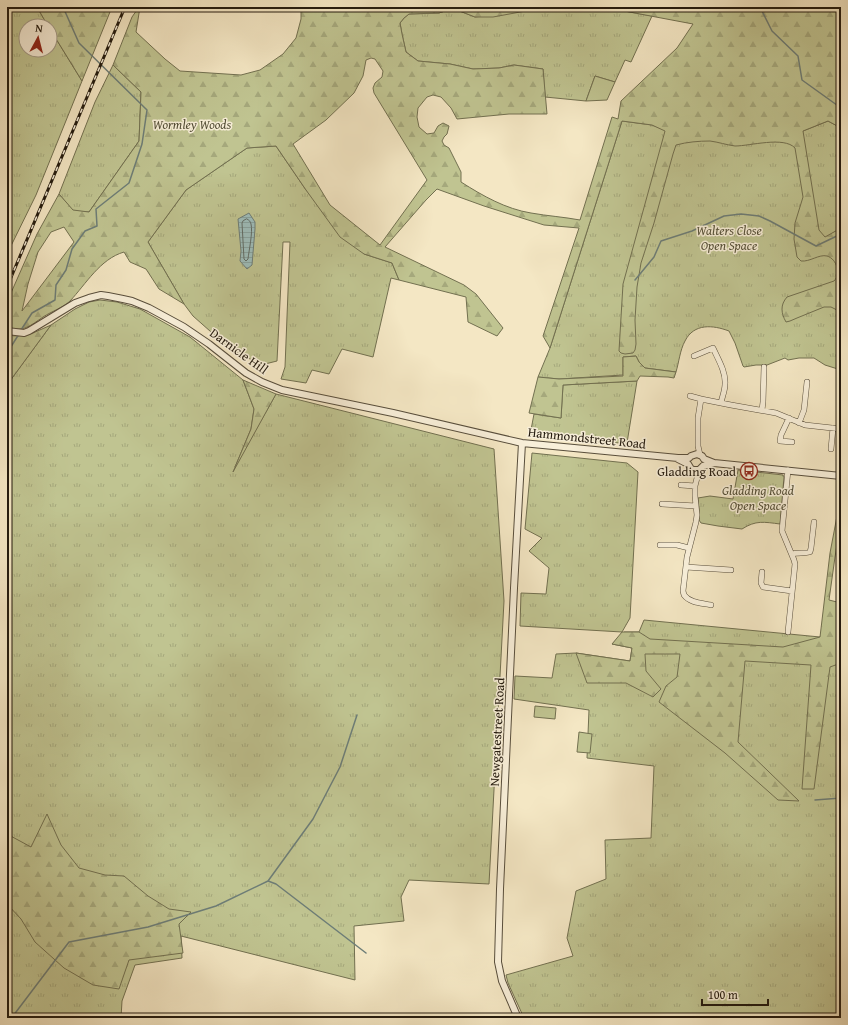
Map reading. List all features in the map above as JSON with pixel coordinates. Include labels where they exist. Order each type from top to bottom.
[{"type":"street","name":"Darnicle Hill","points":[[7,331],[24,333],[29,331],[75,303],[89,298],[101,296],[122,298],[149,308],[184,327],[209,344],[246,373],[269,386],[495,437]]},
{"type":"street","points":[[694,356],[713,348],[725,379],[725,388],[721,403]]},
{"type":"street","points":[[762,410],[764,366]]},
{"type":"street","points":[[799,423],[804,410],[807,382]]},
{"type":"street","points":[[690,396],[781,414],[809,426],[841,429]]},
{"type":"street","points":[[699,469],[691,469],[698,446],[698,414],[701,399]]},
{"type":"street","points":[[789,418],[780,440],[792,442]]},
{"type":"street","points":[[831,449],[833,428]]},
{"type":"street","name":"Hammondstreet Road","points":[[495,437],[522,443],[678,458],[695,458],[714,463],[841,476]]},
{"type":"street","name":"Newgatestreet Road","points":[[518,1018],[502,981],[498,962],[500,889],[522,443]]},
{"type":"street","points":[[695,458],[699,469],[694,496],[697,514],[689,548],[684,595],[692,602],[711,605]]},
{"type":"street","name":"Hammondstreet Road","points":[[699,469],[714,463]]},
{"type":"street","points":[[788,470],[782,531],[795,564],[788,632]]},
{"type":"street","points":[[681,485],[695,486]]},
{"type":"street","points":[[662,504],[696,506]]},
{"type":"street","points":[[792,554],[799,552],[810,552],[814,522]]},
{"type":"street","points":[[660,545],[677,545],[689,548]]},
{"type":"street","points":[[686,567],[731,570]]},
{"type":"street","points":[[762,572],[761,583],[763,587],[792,591]]},
{"type":"green space","points":[[7,7],[37,7],[43,18],[18,18],[18,58],[58,58],[58,42],[82,81],[36,195],[7,254]]},
{"type":"green space","points":[[37,7],[112,7],[82,81],[58,42],[58,18],[43,18]]},
{"type":"green space","name":"Wormley Woods","points":[[140,7],[136,32],[180,71],[241,75],[260,70],[283,54],[296,38],[301,19],[301,7],[569,7],[542,8],[493,17],[475,17],[451,9],[439,13],[409,14],[400,23],[406,52],[418,61],[450,64],[473,69],[499,68],[514,65],[543,69],[547,114],[509,114],[457,119],[451,108],[441,97],[433,95],[427,97],[418,108],[417,117],[419,127],[427,134],[434,133],[438,126],[443,123],[449,126],[447,134],[442,141],[444,145],[449,148],[461,172],[461,182],[478,192],[504,205],[522,211],[580,220],[612,117],[618,119],[621,101],[677,48],[693,24],[603,7],[841,7],[841,128],[828,121],[803,131],[819,230],[825,237],[841,228],[841,312],[831,307],[824,307],[786,322],[783,315],[782,306],[787,297],[834,281],[837,275],[837,267],[835,263],[827,256],[821,256],[804,261],[801,261],[797,257],[794,239],[795,223],[803,197],[795,148],[790,144],[775,142],[741,146],[710,141],[684,143],[676,145],[641,263],[637,287],[635,350],[633,353],[621,353],[619,351],[623,284],[665,131],[652,125],[622,121],[550,348],[543,336],[579,228],[544,225],[437,189],[385,247],[464,285],[476,294],[503,328],[497,336],[468,322],[466,297],[399,280],[392,263],[364,254],[340,237],[276,146],[247,148],[186,190],[148,242],[184,304],[159,289],[146,269],[130,262],[124,252],[115,255],[101,266],[64,306],[22,329],[7,328],[7,302],[37,234],[59,194],[73,210],[89,212],[139,141],[141,92],[113,65],[132,17]],"holes":[[[371,58],[375,59],[383,71],[382,77],[375,83],[373,88],[374,93],[427,180],[380,245],[330,205],[293,144],[326,120],[354,93],[363,76],[366,60]],[[64,227],[74,242],[22,311],[28,284],[38,252],[51,232]]]},
{"type":"green space","points":[[603,7],[652,16],[631,62],[625,60],[615,82],[595,76],[586,101],[545,97],[543,69],[514,65],[499,68],[473,69],[450,64],[418,61],[406,52],[400,23],[409,14],[439,13],[451,9],[475,17],[542,8]]},
{"type":"green space","points":[[113,65],[141,92],[139,141],[89,212],[73,211],[59,194],[95,102]]},
{"type":"green space","points":[[595,76],[615,82],[607,100],[586,101]]},
{"type":"green space","name":"Walters Close Open Space","points":[[622,121],[652,125],[666,130],[803,131],[828,121],[841,128],[841,228],[825,238],[841,258],[841,370],[825,365],[814,358],[788,360],[785,358],[767,365],[744,367],[729,331],[704,327],[693,331],[685,341],[676,372],[645,368],[636,356],[623,357],[623,375],[559,379],[538,377],[550,348]]},
{"type":"green space","points":[[276,146],[306,190],[364,254],[392,263],[399,280],[391,278],[373,357],[342,349],[329,374],[312,370],[306,383],[281,379],[285,367],[290,242],[283,242],[277,361],[261,365],[228,347],[193,316],[184,304],[148,242],[186,190],[247,148]]},
{"type":"green space","points":[[100,300],[117,302],[140,309],[190,337],[243,380],[254,409],[251,429],[235,467],[276,394],[494,449],[504,601],[489,884],[409,880],[401,897],[404,921],[354,926],[355,980],[181,936],[182,958],[135,965],[122,1001],[121,1018],[7,1018],[7,385],[51,325],[75,309],[89,302]]},
{"type":"green space","points":[[51,325],[7,385],[7,333],[24,335],[33,333]]},
{"type":"green space","points":[[636,356],[645,368],[676,372],[674,378],[640,376],[637,381],[563,385],[561,418],[529,413],[538,377],[559,379],[623,376],[623,357]]},
{"type":"green space","points":[[243,380],[276,394],[233,472],[251,429],[254,409]]},
{"type":"green space","points":[[637,381],[627,443],[580,442],[530,435],[534,414],[561,418],[563,385]]},
{"type":"green space","points":[[532,453],[627,463],[638,472],[630,618],[622,632],[520,626],[521,593],[546,594],[549,568],[529,551],[542,538],[525,529]]},
{"type":"green space","name":"Gladding Road Open Space","points":[[738,470],[783,475],[780,524],[765,522],[756,523],[742,529],[701,523],[699,520],[698,498],[710,496],[733,499]]},
{"type":"green space","points":[[841,495],[841,520],[829,600],[841,603],[841,663],[830,667],[814,789],[802,789],[811,665],[745,661],[738,742],[799,801],[778,800],[725,753],[659,702],[666,686],[677,677],[680,654],[645,654],[646,671],[661,689],[653,697],[626,683],[587,683],[576,653],[630,661],[632,648],[612,644],[622,632],[639,632],[650,639],[783,647],[820,637],[830,553]]},
{"type":"green space","points":[[841,603],[841,1018],[524,1018],[508,983],[506,975],[573,956],[567,938],[576,891],[606,879],[605,840],[651,838],[654,766],[587,758],[589,710],[514,699],[515,676],[552,678],[556,654],[576,653],[630,661],[632,648],[612,644],[624,632],[639,632],[644,620],[820,637]]},
{"type":"green space","points":[[535,706],[556,708],[555,719],[534,717]]},
{"type":"green space","points":[[579,732],[592,734],[590,753],[577,752]]},
{"type":"green space","points":[[47,814],[61,845],[79,868],[105,875],[124,876],[148,896],[169,909],[191,912],[179,924],[183,953],[129,960],[119,989],[93,985],[64,968],[35,942],[21,919],[7,904],[7,834],[31,847]]},
{"type":"water","points":[[249,213],[255,222],[255,229],[252,265],[247,269],[240,261],[241,251],[238,219]]},
{"type":"waterway","points":[[21,330],[32,313],[55,300],[56,285],[66,270],[72,249],[85,231],[97,226],[96,209],[129,183],[142,144],[147,110],[79,43],[63,7]]},
{"type":"waterway","points":[[760,7],[772,31],[798,56],[802,80],[841,108]]},
{"type":"waterway","points":[[635,280],[654,257],[661,241],[692,231],[724,216],[741,214],[759,216],[816,246],[841,234]]},
{"type":"waterway","points":[[7,353],[19,334]]},
{"type":"waterway","points":[[11,1018],[69,942],[148,927],[216,906],[268,881],[313,819],[340,767],[357,715]]},
{"type":"waterway","points":[[815,800],[841,798]]},
{"type":"waterway","points":[[268,881],[276,884],[366,953]]},
{"type":"railway","points":[[7,287],[125,7]]},
{"type":"place","name":"Gladding Road","points":[[749,471]]}]
